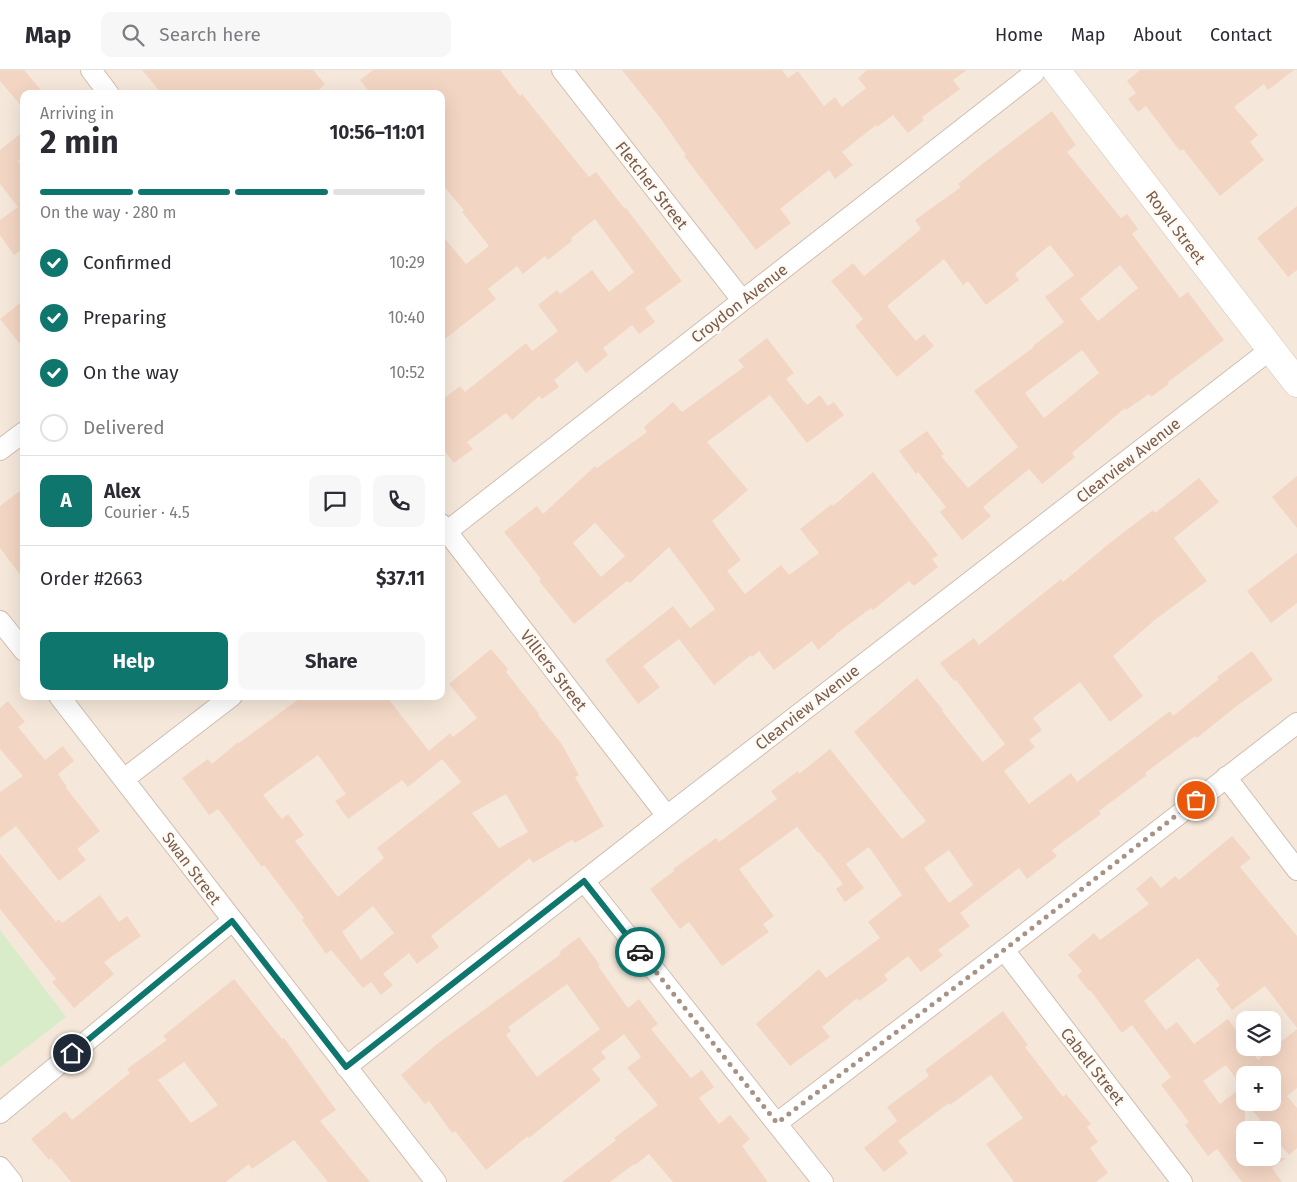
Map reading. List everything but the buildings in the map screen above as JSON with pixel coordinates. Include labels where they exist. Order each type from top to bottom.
[{"type":"main road","name":"Royal Street","points":[[1056,70],[1297,384]]},
{"type":"street","points":[[91,70],[106,90]]},
{"type":"street","name":"Fletcher Street","points":[[562,70],[742,300]]},
{"type":"street","name":"Croydon Avenue","points":[[445,528],[742,300],[1034,73],[1035,70]]},
{"type":"street","name":"Clearview Avenue","points":[[346,1067],[667,816],[1270,350]]},
{"type":"street","points":[[0,450],[20,435]]},
{"type":"street","name":"Villiers Street","points":[[445,533],[667,816]]},
{"type":"street","points":[[0,621],[20,646]]},
{"type":"street","name":"Swan Street","points":[[62,700],[436,1182]]},
{"type":"street","points":[[124,779],[227,700]]},
{"type":"street","points":[[777,1123],[1297,723]]},
{"type":"street","points":[[1226,777],[1297,870]]},
{"type":"street","points":[[584,881],[823,1182]]},
{"type":"street","points":[[0,1113],[232,921]]},
{"type":"street","name":"Cabell Street","points":[[1004,950],[1182,1182]]},
{"type":"street","points":[[0,1167],[12,1182]]},
{"type":"shaded area","points":[[0,70],[1297,70],[1297,1182],[0,1182]]},
{"type":"green space","points":[[0,930],[66,1017],[0,1068]]},
{"type":"way so far","points":[[640,952],[777,1123],[1004,950],[1196,800]]},
{"type":"route","points":[[72,1053],[232,921],[346,1067],[584,881],[640,952]]}]
